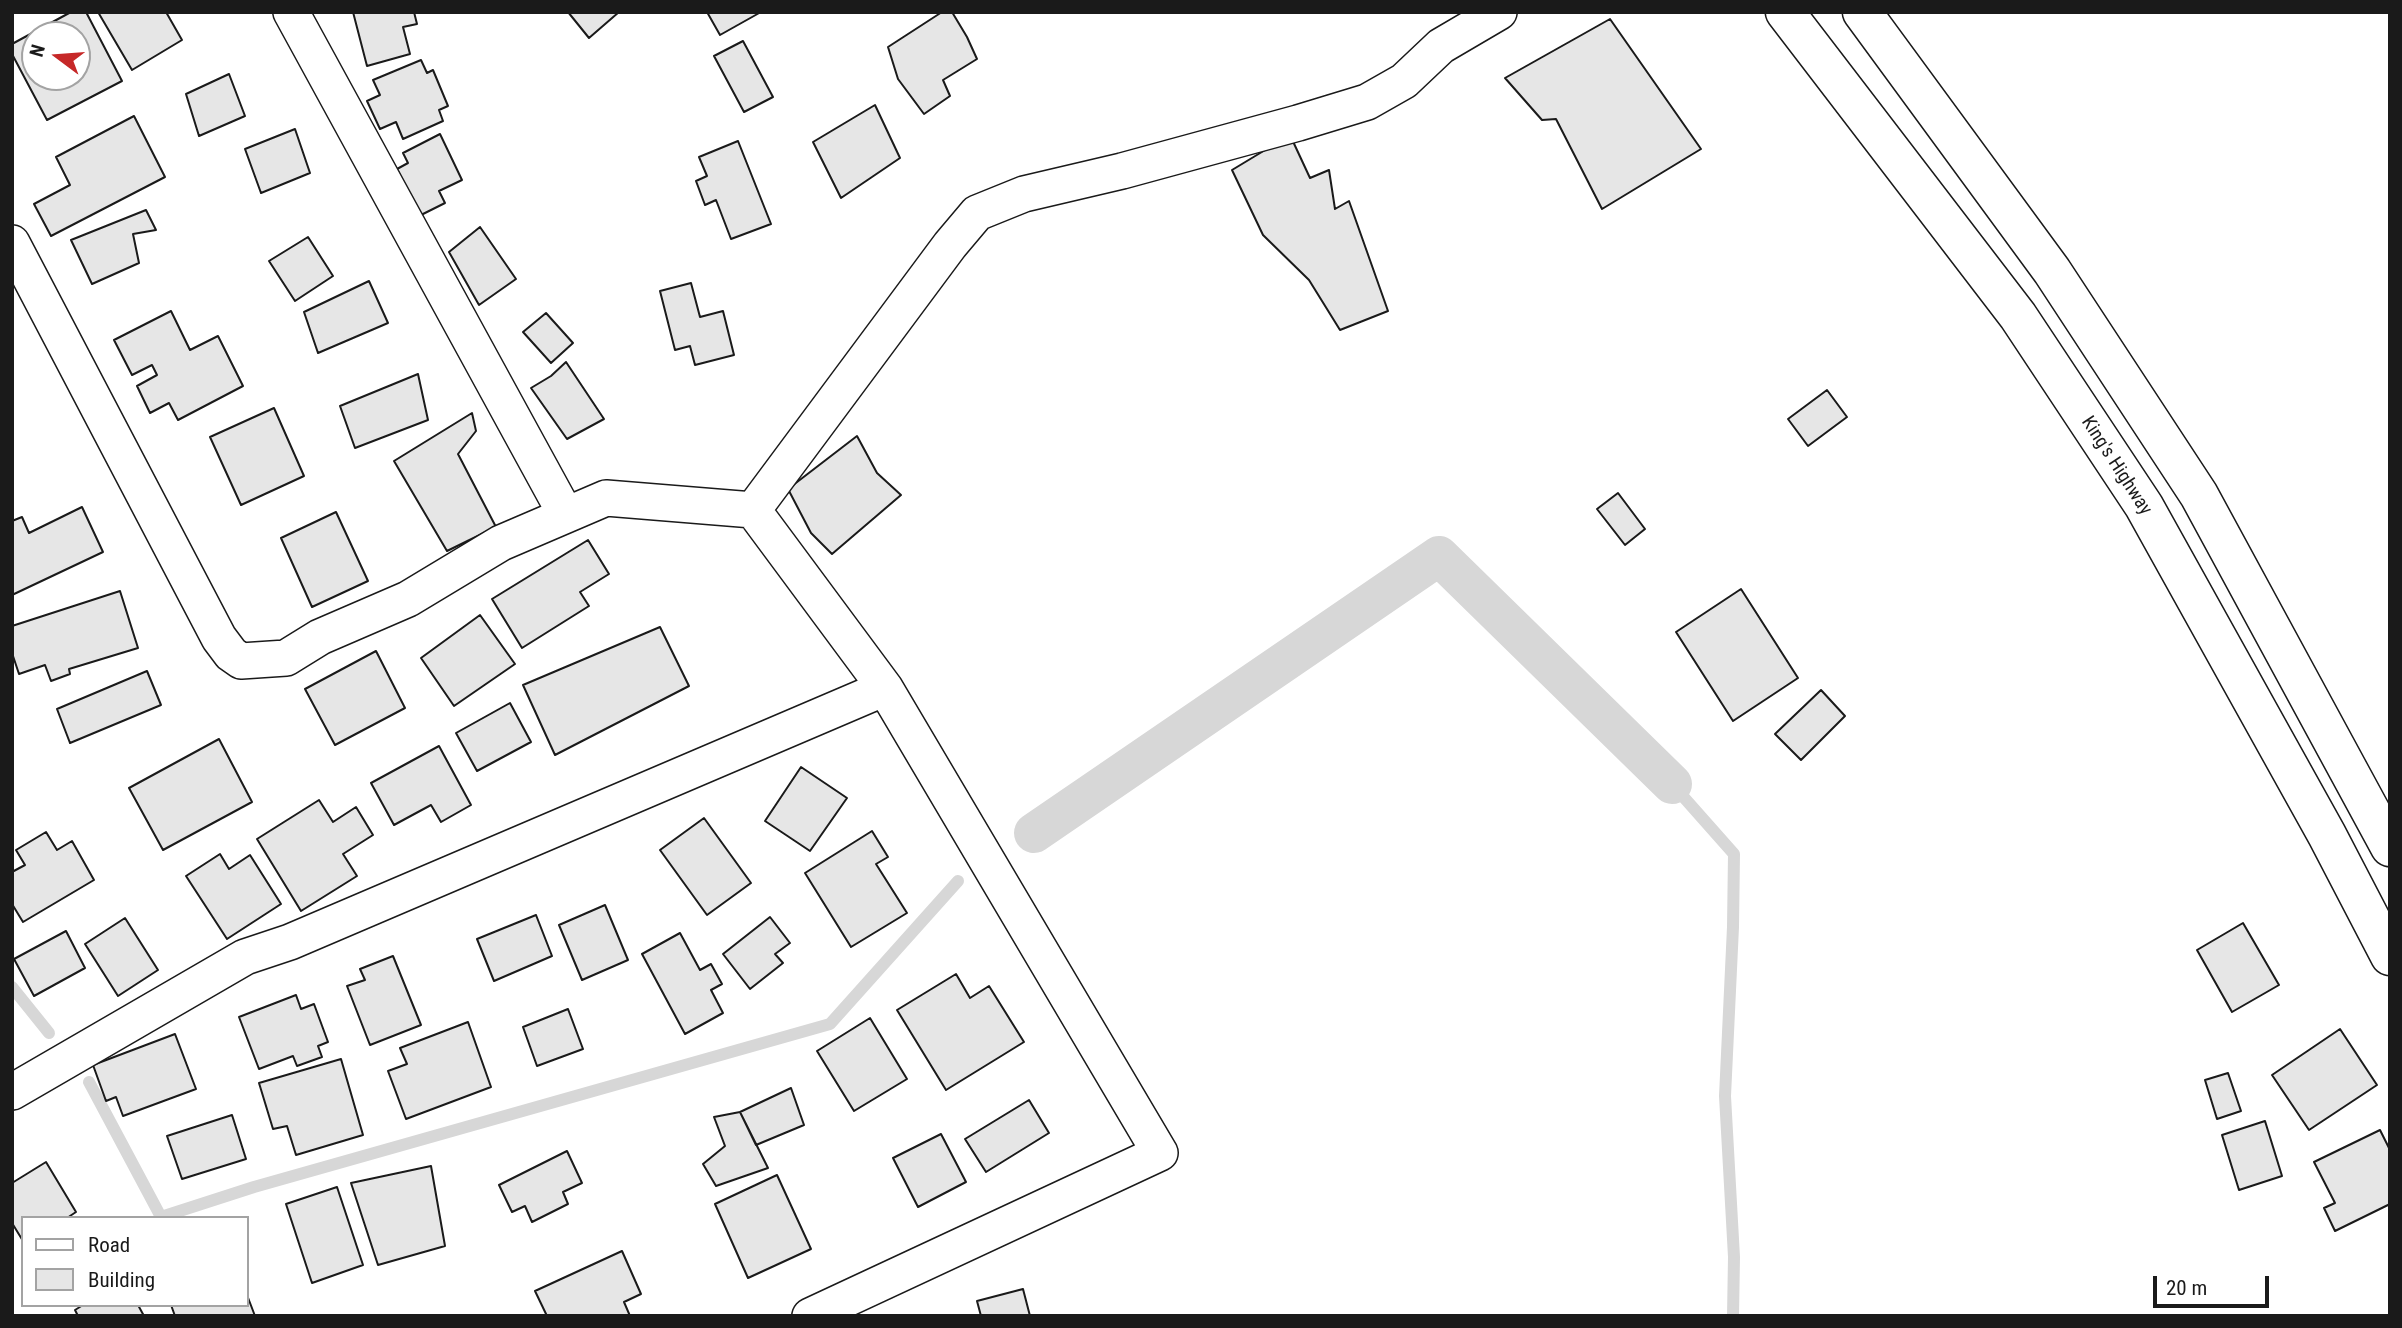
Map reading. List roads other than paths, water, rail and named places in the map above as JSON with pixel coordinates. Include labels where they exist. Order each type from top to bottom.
[{"type":"highway","name":"King's Highway","points":[[1785,12],[2018,317],[2144,506],[2327,835],[2390,956]]},
{"type":"highway","points":[[1862,12],[2052,271],[2199,495],[2390,847]]},
{"type":"street","points":[[291,12],[566,515]]},
{"type":"street","points":[[753,510],[950,245],[977,213],[1024,194],[1135,167],[1367,102],[1404,81],[1441,46],[1499,12]]},
{"type":"street","points":[[12,243],[219,638],[231,654],[241,661],[286,658],[320,637],[408,599],[501,542],[606,498],[753,510],[885,688],[1160,1153],[810,1316]]},
{"type":"street","points":[[12,1092],[245,957],[290,942],[885,688]]},
{"type":"waterway","points":[[1034,833],[1439,556],[1672,784]]},
{"type":"waterway","points":[[1672,784],[1734,854],[1725,1096],[1734,1257],[1733,1316]]},
{"type":"waterway","points":[[164,1216],[254,1187],[830,1024],[958,881]]},
{"type":"waterway","points":[[12,987],[49,1033]]},
{"type":"waterway","points":[[89,1082],[160,1216]]}]
